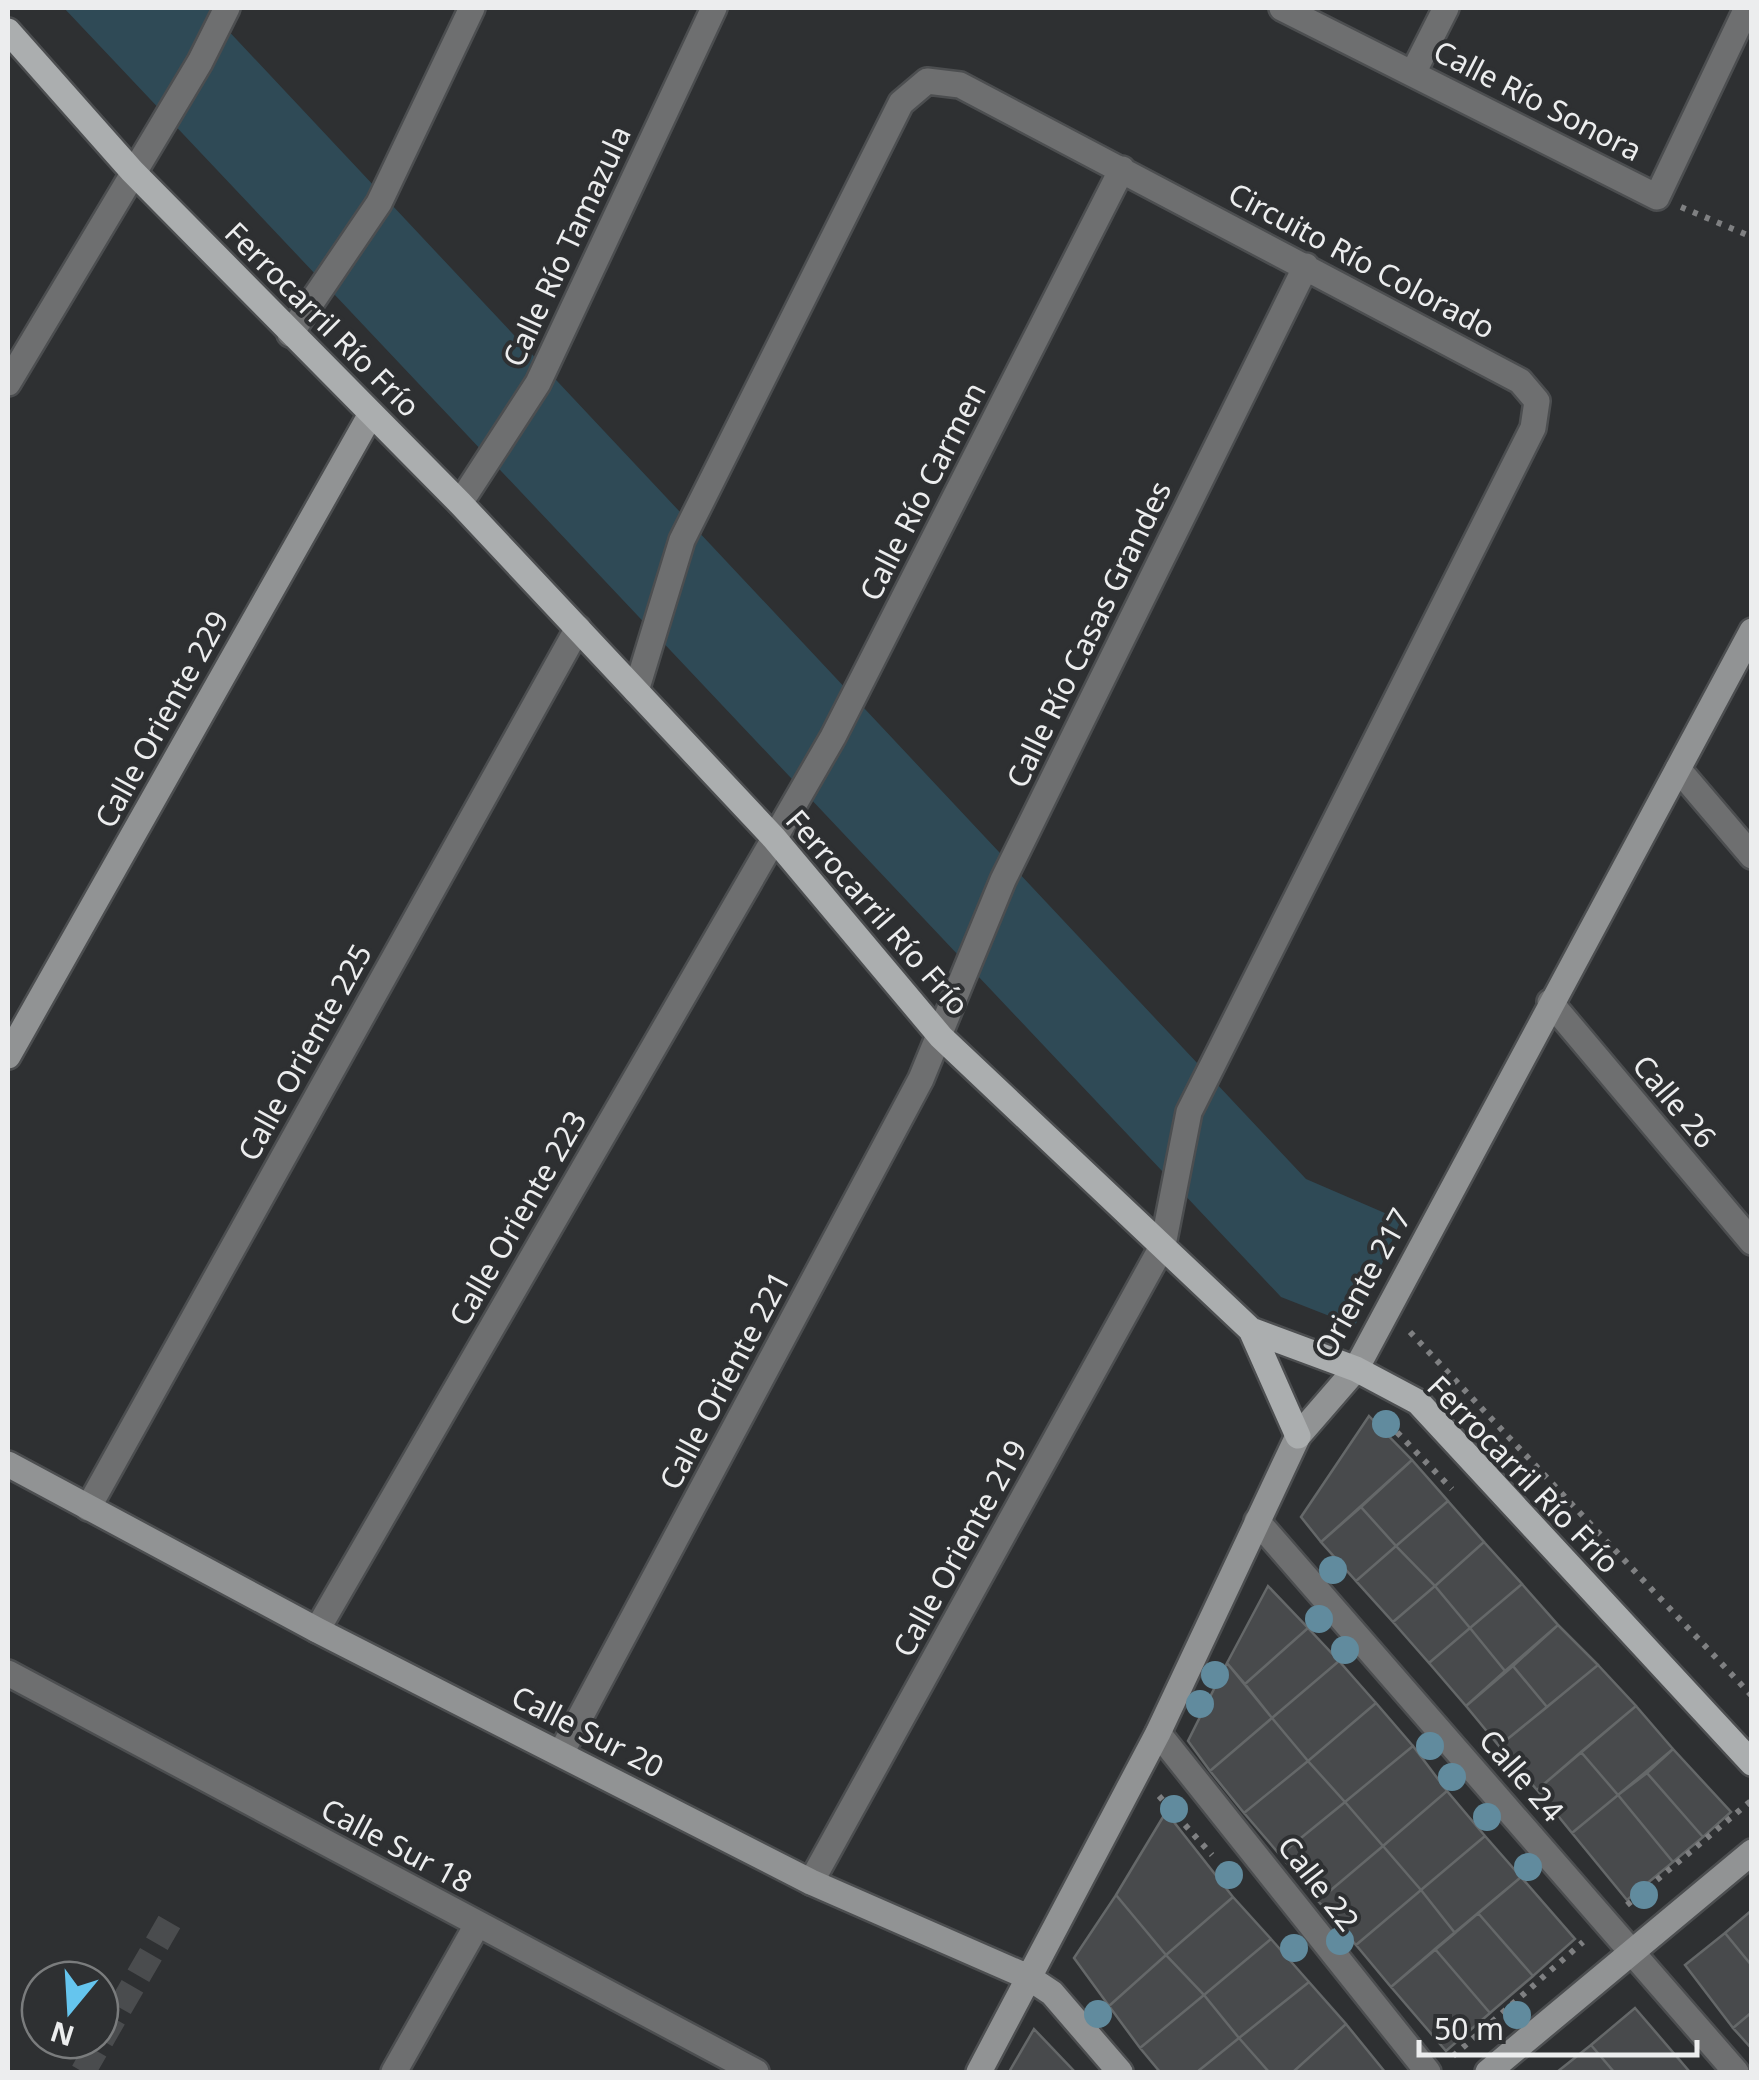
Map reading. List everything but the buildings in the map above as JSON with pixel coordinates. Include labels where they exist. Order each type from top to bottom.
[{"type":"main road","name":"Ferrocarril Río Frío","points":[[8,31],[132,171],[460,503],[774,838],[941,1037],[1250,1330],[1356,1368],[1418,1402],[1752,1764]]},
{"type":"main road","points":[[1250,1330],[1298,1436]]},
{"type":"street","points":[[8,384],[227,8]]},
{"type":"street","points":[[290,334],[378,203],[472,8]]},
{"type":"street","name":"Calle Río Tamazula","points":[[460,503],[538,382],[714,8]]},
{"type":"street","name":"Calle Río Sonora","points":[[1282,8],[1657,197],[1747,8]]},
{"type":"street","points":[[1413,74],[1446,8]]},
{"type":"street","name":"Circuito Río Colorado","points":[[636,691],[682,540],[901,103],[927,80],[960,85],[1520,381],[1537,401],[1533,428],[1189,1112],[1164,1245]]},
{"type":"street","name":"Calle Río Carmen","points":[[774,838],[833,737],[1122,170]]},
{"type":"street","name":"Calle Río Casas Grandes","points":[[941,1037],[1003,880],[1306,266]]},
{"type":"street","name":"Calle Oriente 229","points":[[8,1056],[371,414]]},
{"type":"street","name":"Calle Oriente 225","points":[[88,1508],[578,628]]},
{"type":"street","name":"Oriente 217","points":[[979,2072],[1158,1733],[1298,1436],[1356,1368],[1752,632]]},
{"type":"street","points":[[1678,769],[1752,856]]},
{"type":"street","name":"Calle Oriente 223","points":[[318,1630],[774,838]]},
{"type":"street","name":"Calle 26","points":[[1550,1002],[1752,1242]]},
{"type":"street","name":"Calle Oriente 221","points":[[561,1753],[941,1037]]},
{"type":"street","name":"Calle Oriente 219","points":[[811,1882],[1164,1245]]},
{"type":"street","name":"Calle Sur 20","points":[[8,1464],[318,1630],[811,1882],[1028,1977],[1052,1992],[1120,2072]]},
{"type":"street","name":"Calle 24","points":[[1258,1521],[1736,2072]]},
{"type":"street","name":"Calle Sur 18","points":[[8,1672],[756,2072]]},
{"type":"street","name":"Calle 22","points":[[1158,1733],[1428,2072]]},
{"type":"street","points":[[1488,2072],[1752,1852]]},
{"type":"street","points":[[394,2072],[477,1925]]},
{"type":"street","points":[[698,2072],[712,2049]]},
{"type":"path","name":"Calle Río Sonora","points":[[1657,197],[1752,237]]},
{"type":"path","points":[[1386,1312],[1752,1696]]},
{"type":"shaded area","points":[[64,8],[207,8],[1306,1179],[1401,1220],[1355,1326],[1281,1297]]},
{"type":"tunnel","points":[[83,2072],[170,1921]]}]
